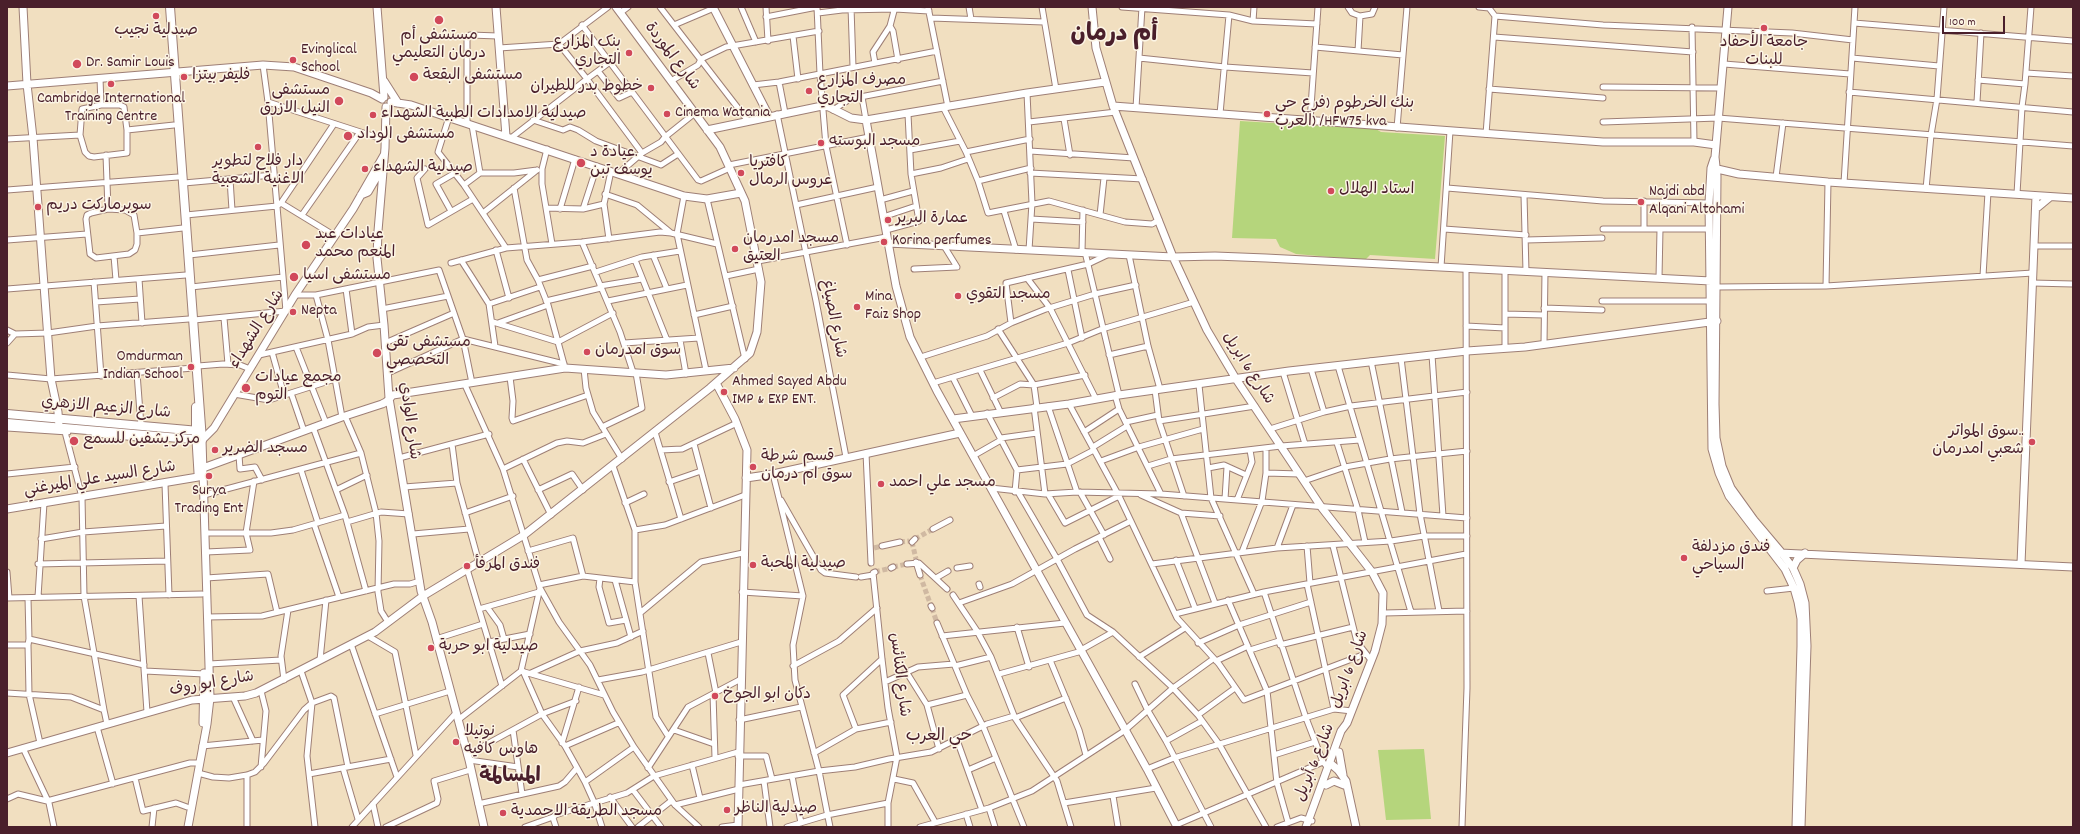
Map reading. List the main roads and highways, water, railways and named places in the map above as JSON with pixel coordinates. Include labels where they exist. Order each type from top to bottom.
[{"type":"main road","points":[[165,7],[173,72],[181,180],[182,228],[196,367],[199,428]]},
{"type":"main road","points":[[170,7],[174,125],[186,215],[192,320]]},
{"type":"main road","name":"شارع الزعيم الازهري","points":[[7,414],[58,424],[94,432],[171,438],[199,443],[199,428],[141,426],[58,424],[7,423]]},
{"type":"tunnel","points":[[915,539],[933,529]]},
{"type":"tunnel","points":[[900,542],[909,541]]},
{"type":"tunnel","points":[[912,542],[916,559]]},
{"type":"tunnel","points":[[874,548],[882,546]]},
{"type":"tunnel","points":[[893,567],[907,564]]},
{"type":"tunnel","points":[[875,572],[891,568]]},
{"type":"tunnel","points":[[920,575],[931,606]]},
{"type":"tunnel","points":[[932,608],[937,623]]},
{"type":"place","name":"صيدلية نجيب","points":[[156,16]]},
{"type":"place","name":"مستشفى أم درمان التعليمي","points":[[439,20]]},
{"type":"place","name":"جامعة الأحفاد للبنات","points":[[1764,28]]},
{"type":"place","name":"بنک المزارع التجاري","points":[[629,53]]},
{"type":"place","name":"Evinglical School","points":[[293,60]]},
{"type":"place","name":"Dr. Samir Louis","points":[[77,64]]},
{"type":"place","name":"فليفر بيتزا","points":[[184,77]]},
{"type":"place","name":"مستشفى البقعة","points":[[414,77]]},
{"type":"place","name":"Cambridge International Training Centre","points":[[111,84]]},
{"type":"place","name":"خطوط بدر للطيران","points":[[651,88]]},
{"type":"place","name":"مصرف المزارع التجاري","points":[[809,91]]},
{"type":"place","name":"مستشفى النيل الازرق","points":[[339,101]]},
{"type":"place","name":"Cinema Watania","points":[[667,114]]},
{"type":"place","name":"بنك الخرطوم (فرع حي العرب) /HFW75 kva","points":[[1267,114]]},
{"type":"place","name":"صيدلية الامدادات الطبية الشهداء","points":[[373,115]]},
{"type":"place","name":"مستشفى الوداد","points":[[348,136]]},
{"type":"place","name":"مسجد البوسته","points":[[821,143]]},
{"type":"place","name":"دار فلاح لتطوير الاغنية الشعبية","points":[[258,147]]},
{"type":"place","name":"عيادة د. يوسف تبن","points":[[581,163]]},
{"type":"place","name":"صيدلية الشهداء","points":[[365,169]]},
{"type":"place","name":"كافتريا عروس الرمال","points":[[741,173]]},
{"type":"place","name":"استاد الهلال","points":[[1331,191]]},
{"type":"place","name":"Najdi abd Alqani Altohami","points":[[1641,202]]},
{"type":"place","name":"سوبرماركت دريم","points":[[38,207]]},
{"type":"place","name":"عمارة البرير","points":[[888,220]]},
{"type":"place","name":"Korina perfumes","points":[[884,242]]},
{"type":"place","name":"عيادات عبد المنعم محمد","points":[[306,245]]},
{"type":"place","name":"مسجد امدرمان العتيق","points":[[735,249]]},
{"type":"place","name":"مستشفى اسيا","points":[[294,277]]},
{"type":"place","name":"مسجد التقوي","points":[[958,296]]},
{"type":"place","name":"Mina Faiz Shop","points":[[857,307]]},
{"type":"place","name":"Nepta","points":[[293,312]]},
{"type":"place","name":"سوق امدرمان","points":[[587,352]]},
{"type":"place","name":"مستشفى تقى التخصصي","points":[[377,353]]},
{"type":"place","name":"Omdurman Indian School","points":[[191,367]]},
{"type":"place","name":"مجمع عيادات التوم","points":[[246,388]]},
{"type":"place","name":"Ahmed Sayed Abdu IMP & EXP ENT.","points":[[724,392]]},
{"type":"place","name":"مركز يشفين للسمع","points":[[74,441]]},
{"type":"place","name":"سوق المواتر.. شعبي امدرمان","points":[[2032,442]]},
{"type":"place","name":"مسجد الضرير","points":[[215,450]]},
{"type":"place","name":"قسم شرطة سوق ام درمان","points":[[753,467]]},
{"type":"place","name":"Surya Trading Ent","points":[[209,476]]},
{"type":"place","name":"مسجد علي احمد","points":[[881,484]]},
{"type":"place","name":"فندق مزدلفة السياحي","points":[[1684,558]]},
{"type":"place","name":"صيدلية المحبة","points":[[753,565]]},
{"type":"place","name":"فندق المرفأ","points":[[467,566]]},
{"type":"place","name":"صيدلية ابو حربة","points":[[431,648]]},
{"type":"place","name":"دكان ابو الجوخ","points":[[715,696]]},
{"type":"place","name":"نوتيلا هاوس كافيه","points":[[456,742]]},
{"type":"place","name":"صيدلية الناظر","points":[[727,810]]},
{"type":"place","name":"مسجد الطريقة الاحمدية","points":[[503,813]]},
{"type":"district","name":"أم درمان","points":[[1114,37]]},
{"type":"district","name":"حي العرب","points":[[939,738]]},
{"type":"district","name":"المسالمة","points":[[510,778]]}]
